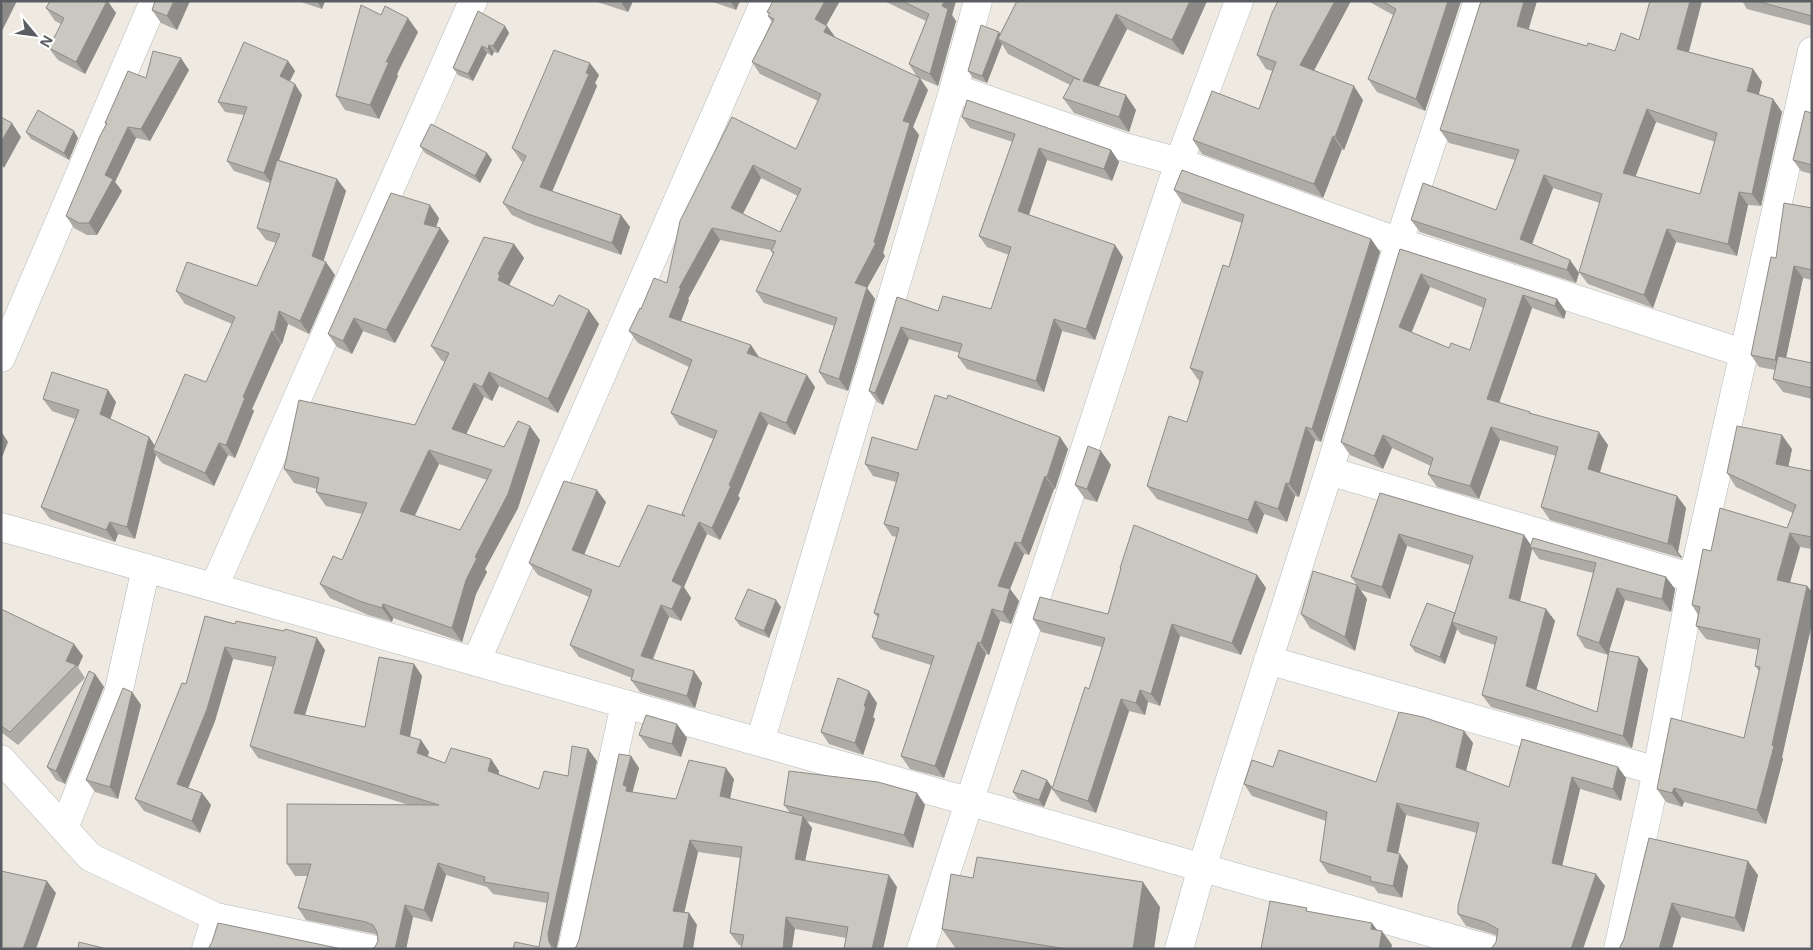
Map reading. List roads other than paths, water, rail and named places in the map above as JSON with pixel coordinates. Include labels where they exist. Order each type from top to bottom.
[{"type":"street","points":[[1,358],[154,1]]},
{"type":"street","points":[[214,588],[473,1]]},
{"type":"street","points":[[476,662],[765,1]]},
{"type":"street","points":[[760,742],[954,88],[978,1]]},
{"type":"street","points":[[921,949],[1179,162],[1239,1]]},
{"type":"street","points":[[1179,949],[1202,867],[1329,471],[1399,242],[1478,1]]},
{"type":"street","points":[[1618,949],[1657,771],[1693,578],[1812,51]]},
{"type":"street","points":[[954,88],[1121,146],[1179,162],[1399,242],[1743,353]]},
{"type":"street","points":[[1329,471],[1693,578]]},
{"type":"street","points":[[1,527],[1489,949]]},
{"type":"street","points":[[64,828],[118,694],[146,568]]},
{"type":"street","points":[[1268,660],[1657,771]]},
{"type":"street","points":[[572,949],[625,704]]},
{"type":"street","points":[[1,759],[90,857],[216,917],[371,949]]},
{"type":"street","points":[[206,949],[216,917]]}]
